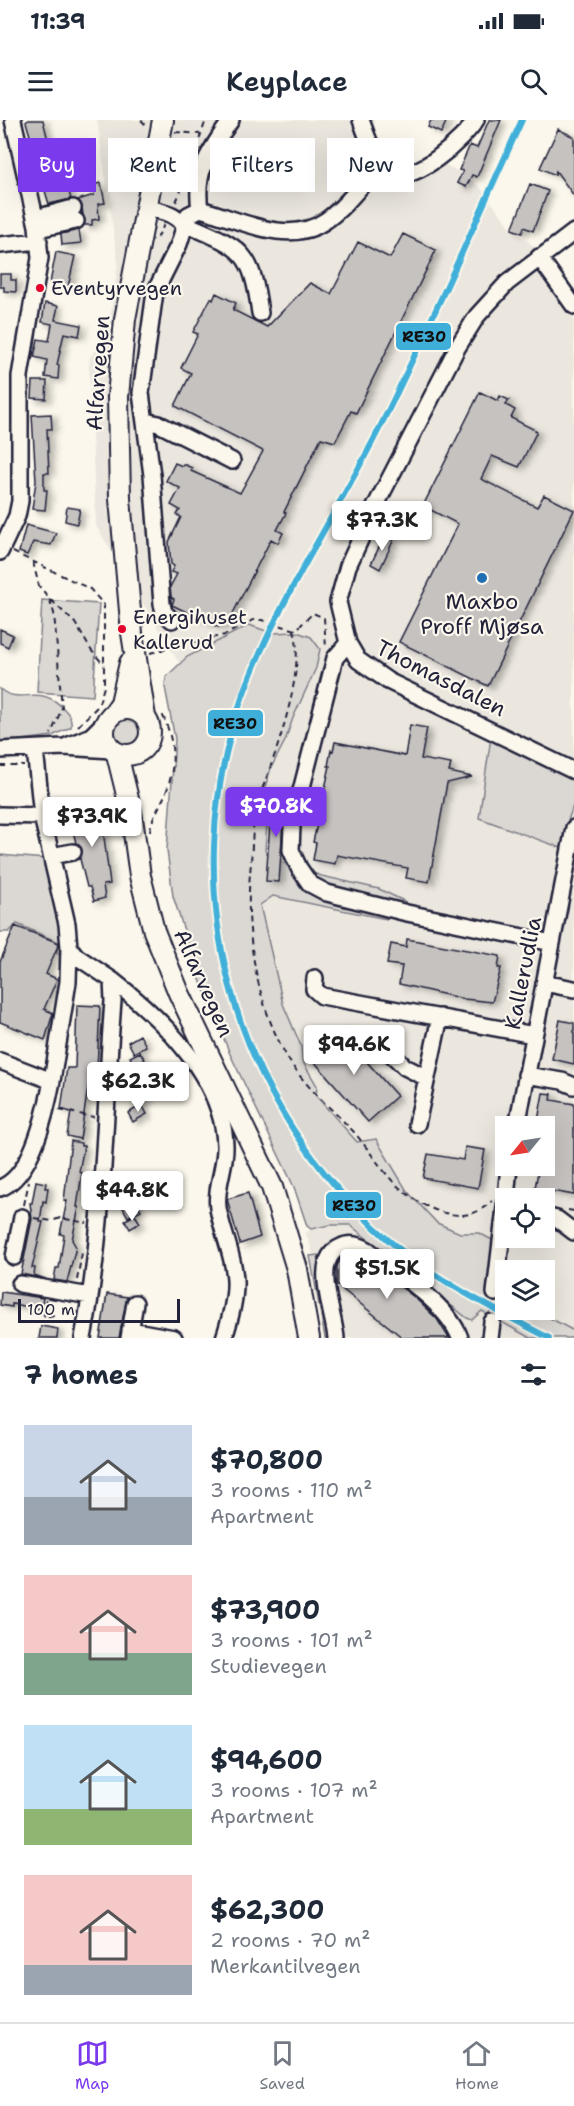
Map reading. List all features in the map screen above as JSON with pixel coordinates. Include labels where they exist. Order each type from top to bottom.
[{"type":"main road","name":"Alfarvegen","points":[[151,712],[132,633],[118,467],[118,397],[125,319],[161,126]]},
{"type":"main road","name":"Alfarvegen","points":[[110,717],[121,703],[126,687],[132,633]]},
{"type":"main road","points":[[130,709],[151,712],[151,733],[143,750],[136,754],[114,752],[104,737],[110,717],[130,709]]},
{"type":"main road","name":"Alfarvegen","points":[[131,812],[143,750]]},
{"type":"main road","name":"Alfarvegen","points":[[114,752],[131,812],[140,876],[154,931],[179,993],[238,1110],[272,1187],[297,1269],[309,1338]]},
{"type":"street","points":[[1,547],[16,516],[20,501],[20,376],[40,258],[37,229],[13,120]]},
{"type":"street","points":[[200,209],[197,189],[199,174],[231,120]]},
{"type":"street","points":[[414,171],[420,170],[463,137],[476,120]]},
{"type":"street","points":[[362,121],[370,138]]},
{"type":"street","points":[[172,620],[164,612],[162,604],[141,393],[155,292],[179,244],[188,215],[200,209],[253,226],[283,232],[302,231],[327,220],[354,192]]},
{"type":"street","points":[[145,207],[170,214],[185,224],[228,241],[238,249],[252,270],[260,314]]},
{"type":"street","points":[[0,245],[74,214]]},
{"type":"street","name":"Thomasdalen","points":[[574,232],[539,256],[507,283],[477,316],[436,387],[376,505],[348,566],[338,602],[348,643],[357,660],[388,681],[574,771]]},
{"type":"street","points":[[539,256],[574,306]]},
{"type":"street","points":[[145,421],[159,424],[232,461]]},
{"type":"street","points":[[348,643],[335,657],[292,826],[291,850],[299,868],[310,884],[327,893],[407,914],[552,943]]},
{"type":"street","points":[[0,750],[36,757],[60,741],[91,736],[110,717]]},
{"type":"street","points":[[60,741],[114,752]]},
{"type":"street","points":[[0,1188],[16,1180],[28,1162],[51,1088],[68,982],[67,924],[42,816],[36,757]]},
{"type":"street","points":[[0,815],[42,816]]},
{"type":"street","name":"Kallerudlia","points":[[519,1116],[574,828]]},
{"type":"street","points":[[51,856],[73,852]]},
{"type":"street","points":[[69,947],[76,956],[112,980],[157,1016],[185,1049],[215,1103],[225,1146],[218,1187],[218,1207],[234,1270],[232,1308],[224,1338]]},
{"type":"street","points":[[315,978],[314,989],[322,996],[534,1035]]},
{"type":"street","points":[[83,1338],[83,1295],[106,1159],[112,980]]},
{"type":"street","points":[[544,983],[574,989]]},
{"type":"street","points":[[417,1124],[440,1017]]},
{"type":"street","points":[[378,1041],[405,1067],[427,1078]]},
{"type":"street","points":[[0,1061],[51,1088]]},
{"type":"street","points":[[526,1075],[562,1081],[574,1086]]},
{"type":"street","points":[[225,1146],[236,1131],[238,1110]]},
{"type":"street","points":[[10,1249],[22,1217]]},
{"type":"street","points":[[555,1219],[574,1232]]},
{"type":"street","points":[[336,1338],[324,1271],[332,1252],[346,1245],[360,1246],[368,1250],[438,1306],[460,1338]]},
{"type":"street","points":[[20,1284],[83,1295]]},
{"type":"street","points":[[135,1303],[129,1334],[174,1338]]},
{"type":"street","points":[[490,1338],[492,1322]]},
{"type":"path","points":[[141,120],[201,134]]},
{"type":"path","points":[[1,547],[90,589],[104,605],[104,687],[98,706],[72,731]]},
{"type":"path","points":[[33,562],[39,586],[75,623],[90,650],[105,666]]},
{"type":"path","points":[[49,598],[54,613],[62,708],[50,736],[60,741]]},
{"type":"path","points":[[148,653],[225,635],[253,620],[262,620],[296,630],[313,613],[324,618],[326,649],[335,657]]},
{"type":"path","points":[[149,838],[150,827],[169,785],[173,753],[171,731],[151,712]]},
{"type":"path","points":[[0,766],[36,757]]},
{"type":"path","points":[[51,1088],[59,1111],[95,1117],[94,1125]]},
{"type":"path","points":[[28,1162],[32,1167],[22,1217],[52,1221],[60,1218],[87,1223],[88,1215]]},
{"type":"path","points":[[83,1246],[83,1295]]},
{"type":"path","points":[[48,1288],[44,1317],[54,1315]]},
{"type":"shaded area","points":[[97,120],[374,120],[377,138],[327,138],[327,192],[414,192],[414,165],[438,161],[463,174],[479,186],[513,230],[540,251],[574,289],[574,770],[488,746],[486,777],[564,849],[565,829],[574,803],[574,1331],[554,1320],[555,1260],[495,1260],[495,1288],[479,1233],[460,1233],[437,1223],[407,1191],[376,1139],[357,1143],[316,1096],[317,1086],[302,1060],[301,1046],[287,1019],[260,905],[272,896],[386,919],[393,894],[273,861],[265,850],[267,824],[259,806],[271,768],[285,741],[311,637],[297,633],[272,633],[249,625],[179,663],[96,526],[89,366],[90,356],[101,346],[108,332],[118,263]]},
{"type":"shaded area","points":[[42,600],[99,604],[93,696],[37,692]]},
{"type":"shaded area","points":[[249,625],[272,633],[297,632],[311,637],[320,649],[316,668],[271,768],[259,806],[267,824],[265,850],[269,858],[322,876],[379,889],[406,902],[403,911],[386,919],[273,896],[260,905],[283,1004],[301,1046],[302,1060],[317,1086],[316,1096],[357,1142],[376,1139],[407,1191],[437,1223],[460,1233],[479,1233],[495,1241],[493,1286],[495,1288],[495,1318],[482,1311],[472,1320],[467,1318],[350,1225],[330,1225],[311,1229],[307,1226],[294,1187],[230,1054],[199,977],[173,896],[167,850],[175,739],[165,687],[166,677],[187,657]]},
{"type":"shaded area","points":[[0,689],[15,696],[47,697],[65,710],[71,720],[71,727],[52,736],[0,743]]},
{"type":"shaded area","points":[[127,716],[139,721],[144,733],[139,745],[127,750],[115,745],[110,733],[115,721]]},
{"type":"shaded area","points":[[491,737],[574,770],[574,803],[565,829],[564,849],[479,818]]},
{"type":"shaded area","points":[[0,855],[45,859],[67,949],[61,955],[56,953],[60,943],[17,924],[9,932],[0,932]]},
{"type":"shaded area","points":[[340,1224],[350,1225],[363,1233],[467,1318],[472,1320],[480,1315],[482,1310],[495,1318],[495,1320],[499,1320],[530,1338],[326,1338],[315,1261],[306,1233],[311,1229]]},
{"type":"shaded area","points":[[318,1255],[318,1275],[331,1338],[325,1338],[310,1256]]},
{"type":"shaded area","points":[[498,1320],[554,1320],[574,1331],[574,1338],[530,1338]]},
{"type":"building","points":[[43,120],[47,138],[31,138],[26,122]]},
{"type":"building","points":[[431,120],[447,120],[441,133],[428,127]]},
{"type":"building","points":[[489,120],[501,120],[477,177],[472,175],[466,187],[457,183],[463,171],[459,170],[470,145],[477,148]]},
{"type":"building","points":[[558,129],[574,137],[574,196],[556,171],[555,175],[540,168]]},
{"type":"building","points":[[101,183],[105,203],[98,204],[99,219],[92,220],[92,225],[84,225],[82,206],[78,200],[94,195],[96,184]]},
{"type":"building","points":[[530,184],[548,191],[533,231],[524,227],[522,233],[512,229]]},
{"type":"building","points":[[45,192],[69,192],[71,199],[49,204]]},
{"type":"building","points":[[79,230],[81,243],[62,245],[61,234]]},
{"type":"building","points":[[403,234],[436,250],[356,413],[351,411],[335,442],[321,438],[284,512],[286,513],[277,530],[283,533],[278,543],[271,539],[228,623],[218,627],[172,605],[174,599],[171,597],[170,587],[177,574],[171,572],[174,566],[171,564],[169,542],[181,517],[177,515],[180,510],[171,505],[180,488],[166,481],[175,463],[192,468],[191,471],[240,493],[263,451],[175,406],[191,373],[181,368],[198,334],[193,332],[211,298],[213,300],[216,293],[236,303],[233,310],[267,327],[310,283],[331,294],[358,242],[390,258]]},
{"type":"building","points":[[56,252],[75,256],[68,287],[50,283]]},
{"type":"building","points":[[0,274],[11,274],[11,280],[16,280],[16,292],[4,291],[4,287],[0,287]]},
{"type":"building","points":[[45,303],[58,306],[55,320],[81,325],[79,336],[64,333],[57,365],[59,365],[58,379],[45,377],[47,360],[34,357],[38,339],[49,341],[52,324],[42,322]]},
{"type":"building","points":[[33,381],[47,381],[46,399],[32,398]]},
{"type":"building","points":[[480,392],[498,401],[500,396],[509,400],[506,405],[515,410],[511,418],[537,431],[519,467],[492,456],[481,479],[537,507],[544,495],[574,510],[488,686],[399,642],[458,524],[423,506]]},
{"type":"building","points":[[51,414],[52,429],[47,429],[49,473],[44,473],[44,490],[47,490],[45,510],[32,509],[36,481],[32,415]]},
{"type":"building","points":[[67,507],[80,509],[77,524],[65,521]]},
{"type":"building","points":[[26,525],[56,533],[51,545],[33,542],[27,555],[19,552]]},
{"type":"building","points":[[385,535],[394,539],[380,569],[371,564]]},
{"type":"building","points":[[0,629],[13,635],[8,647],[0,643]]},
{"type":"building","points":[[410,725],[427,728],[421,759],[451,764],[449,772],[472,777],[447,783],[429,882],[406,878],[408,868],[337,855],[335,864],[313,860],[316,843],[313,842],[330,766],[328,766],[331,750],[333,751],[335,742],[405,756]]},
{"type":"building","points":[[272,793],[285,794],[279,882],[266,881]]},
{"type":"building","points":[[90,800],[91,807],[100,806],[110,884],[103,885],[105,898],[94,901],[90,887],[87,887],[80,859],[82,850],[76,843],[72,827],[77,826],[73,811],[81,809],[79,802]]},
{"type":"building","points":[[15,926],[59,943],[46,974],[57,979],[44,1009],[53,1013],[45,1040],[0,1022],[0,962]]},
{"type":"building","points":[[407,939],[500,956],[498,968],[501,968],[492,1002],[464,999],[399,984],[402,966],[387,964],[391,944],[406,947]]},
{"type":"building","points":[[77,1005],[100,1006],[97,1069],[91,1068],[80,1139],[67,1136],[71,1112],[61,1109],[67,1068],[75,1068]]},
{"type":"building","points":[[560,1020],[574,1023],[574,1064],[552,1059]]},
{"type":"building","points":[[345,1028],[356,1041],[352,1045],[397,1096],[368,1122],[311,1058]]},
{"type":"building","points":[[140,1035],[146,1046],[134,1053],[128,1042]]},
{"type":"building","points":[[140,1052],[145,1060],[135,1066],[130,1057]]},
{"type":"building","points":[[142,1089],[148,1100],[136,1107],[130,1096]]},
{"type":"building","points":[[543,1093],[552,1094],[551,1100],[574,1104],[574,1195],[555,1192],[555,1188],[535,1188],[537,1176],[555,1176],[555,1116],[539,1116]]},
{"type":"building","points":[[142,1105],[147,1114],[133,1122],[128,1113]]},
{"type":"building","points":[[71,1141],[84,1146],[79,1172],[82,1173],[77,1207],[79,1207],[72,1240],[76,1247],[67,1282],[54,1280],[56,1268],[59,1268],[64,1235],[60,1234],[67,1201],[64,1201]]},
{"type":"building","points":[[465,1147],[485,1150],[478,1188],[423,1178],[428,1154],[463,1160]]},
{"type":"building","points":[[36,1181],[46,1183],[45,1188],[48,1188],[46,1202],[43,1201],[40,1222],[43,1222],[32,1268],[35,1268],[34,1275],[46,1279],[21,1274],[32,1219],[30,1203],[32,1203]]},
{"type":"building","points":[[248,1193],[260,1237],[240,1244],[227,1199]]},
{"type":"building","points":[[134,1199],[141,1210],[128,1217],[122,1206]]},
{"type":"building","points":[[135,1215],[140,1223],[130,1229],[125,1220]]},
{"type":"building","points":[[349,1254],[363,1258],[414,1297],[437,1319],[449,1338],[403,1338],[337,1285],[337,1266],[340,1260]]},
{"type":"building","points":[[1,1292],[43,1298],[41,1309],[12,1304],[12,1307],[0,1305]]},
{"type":"building","points":[[107,1294],[127,1297],[119,1338],[100,1338]]},
{"type":"building","points":[[41,1326],[58,1329],[57,1338],[39,1338]]},
{"type":"tunnel","points":[[492,1322],[495,1293]]},
{"type":"transit line","name":"RE30","points":[[522,120],[377,433],[287,598],[254,666],[241,701],[222,772],[214,844],[217,914],[229,984],[251,1050],[283,1114],[324,1173],[393,1244],[435,1275],[549,1338]]},
{"type":"place","name":"Eventyrvegen","points":[[40,288]]},
{"type":"place","name":"Maxbo Proff Mjøsa","points":[[482,578]]},
{"type":"place","name":"Energihuset Kallerud","points":[[122,629]]}]
